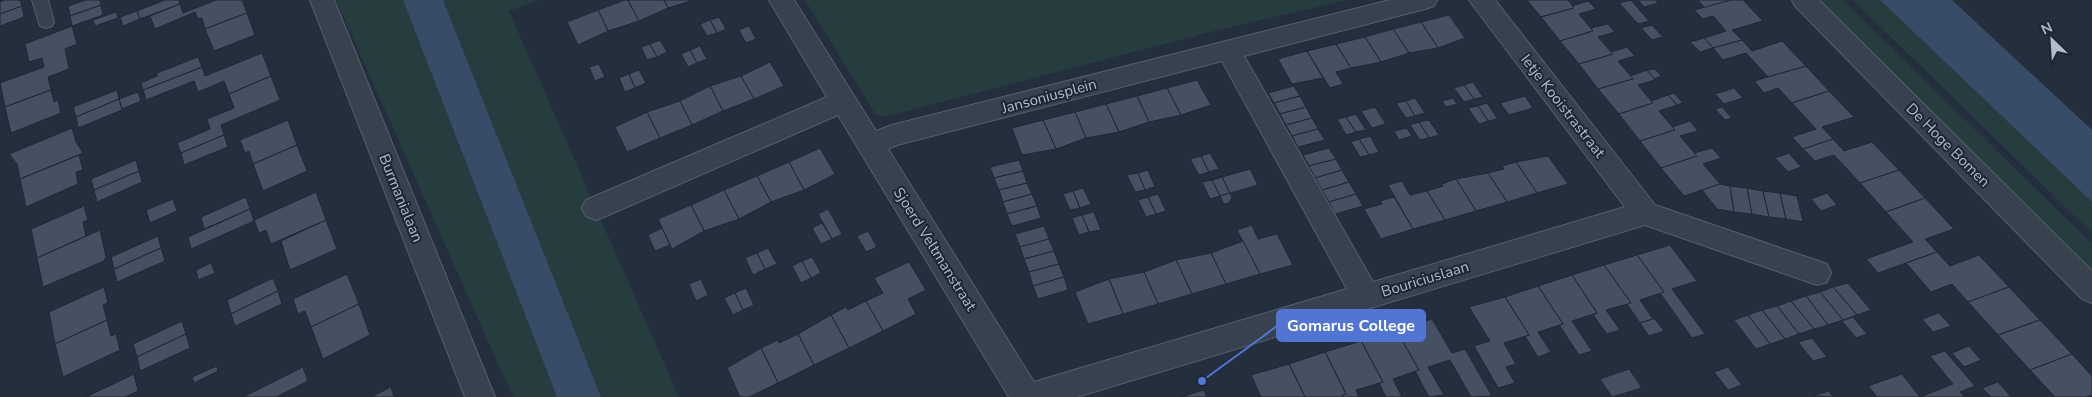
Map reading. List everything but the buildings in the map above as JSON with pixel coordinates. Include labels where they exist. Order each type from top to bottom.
[{"type":"street","name":"Burmanialaan","points":[[322,0],[480,397]]},
{"type":"street","name":"Sjoerd Veltmanstraat","points":[[781,0],[1026,397]]},
{"type":"street","name":"Jansoniusplein","points":[[871,146],[892,136],[1425,0]]},
{"type":"street","name":"Ietje Kooistrastraat","points":[[1481,0],[1645,213]]},
{"type":"street","name":"De Hoge Bomen","points":[[1804,0],[2092,290]]},
{"type":"street","points":[[1228,49],[1366,297]]},
{"type":"street","points":[[596,208],[844,101]]},
{"type":"street","points":[[1645,213],[1817,273]]},
{"type":"street","name":"Bouriciuslaan","points":[[1030,397],[1645,213]]},
{"type":"lane","points":[[40,0],[46,22]]},
{"type":"green space","points":[[336,0],[403,0],[557,397],[513,397]]},
{"type":"green space","points":[[443,0],[538,0],[509,11],[679,397],[601,397]]},
{"type":"green space","points":[[805,0],[1347,0],[1214,31],[888,116],[876,115]]},
{"type":"green space","points":[[1817,0],[1843,0],[2092,244],[2092,276]]},
{"type":"green space","points":[[1853,0],[1880,0],[2092,202],[2092,233]]},
{"type":"water","points":[[403,0],[443,0],[601,397],[557,397]]},
{"type":"water","points":[[1880,0],[1952,0],[2092,130],[2092,202]]},
{"type":"place","name":"Gomarus College","points":[[1202,381]]}]
